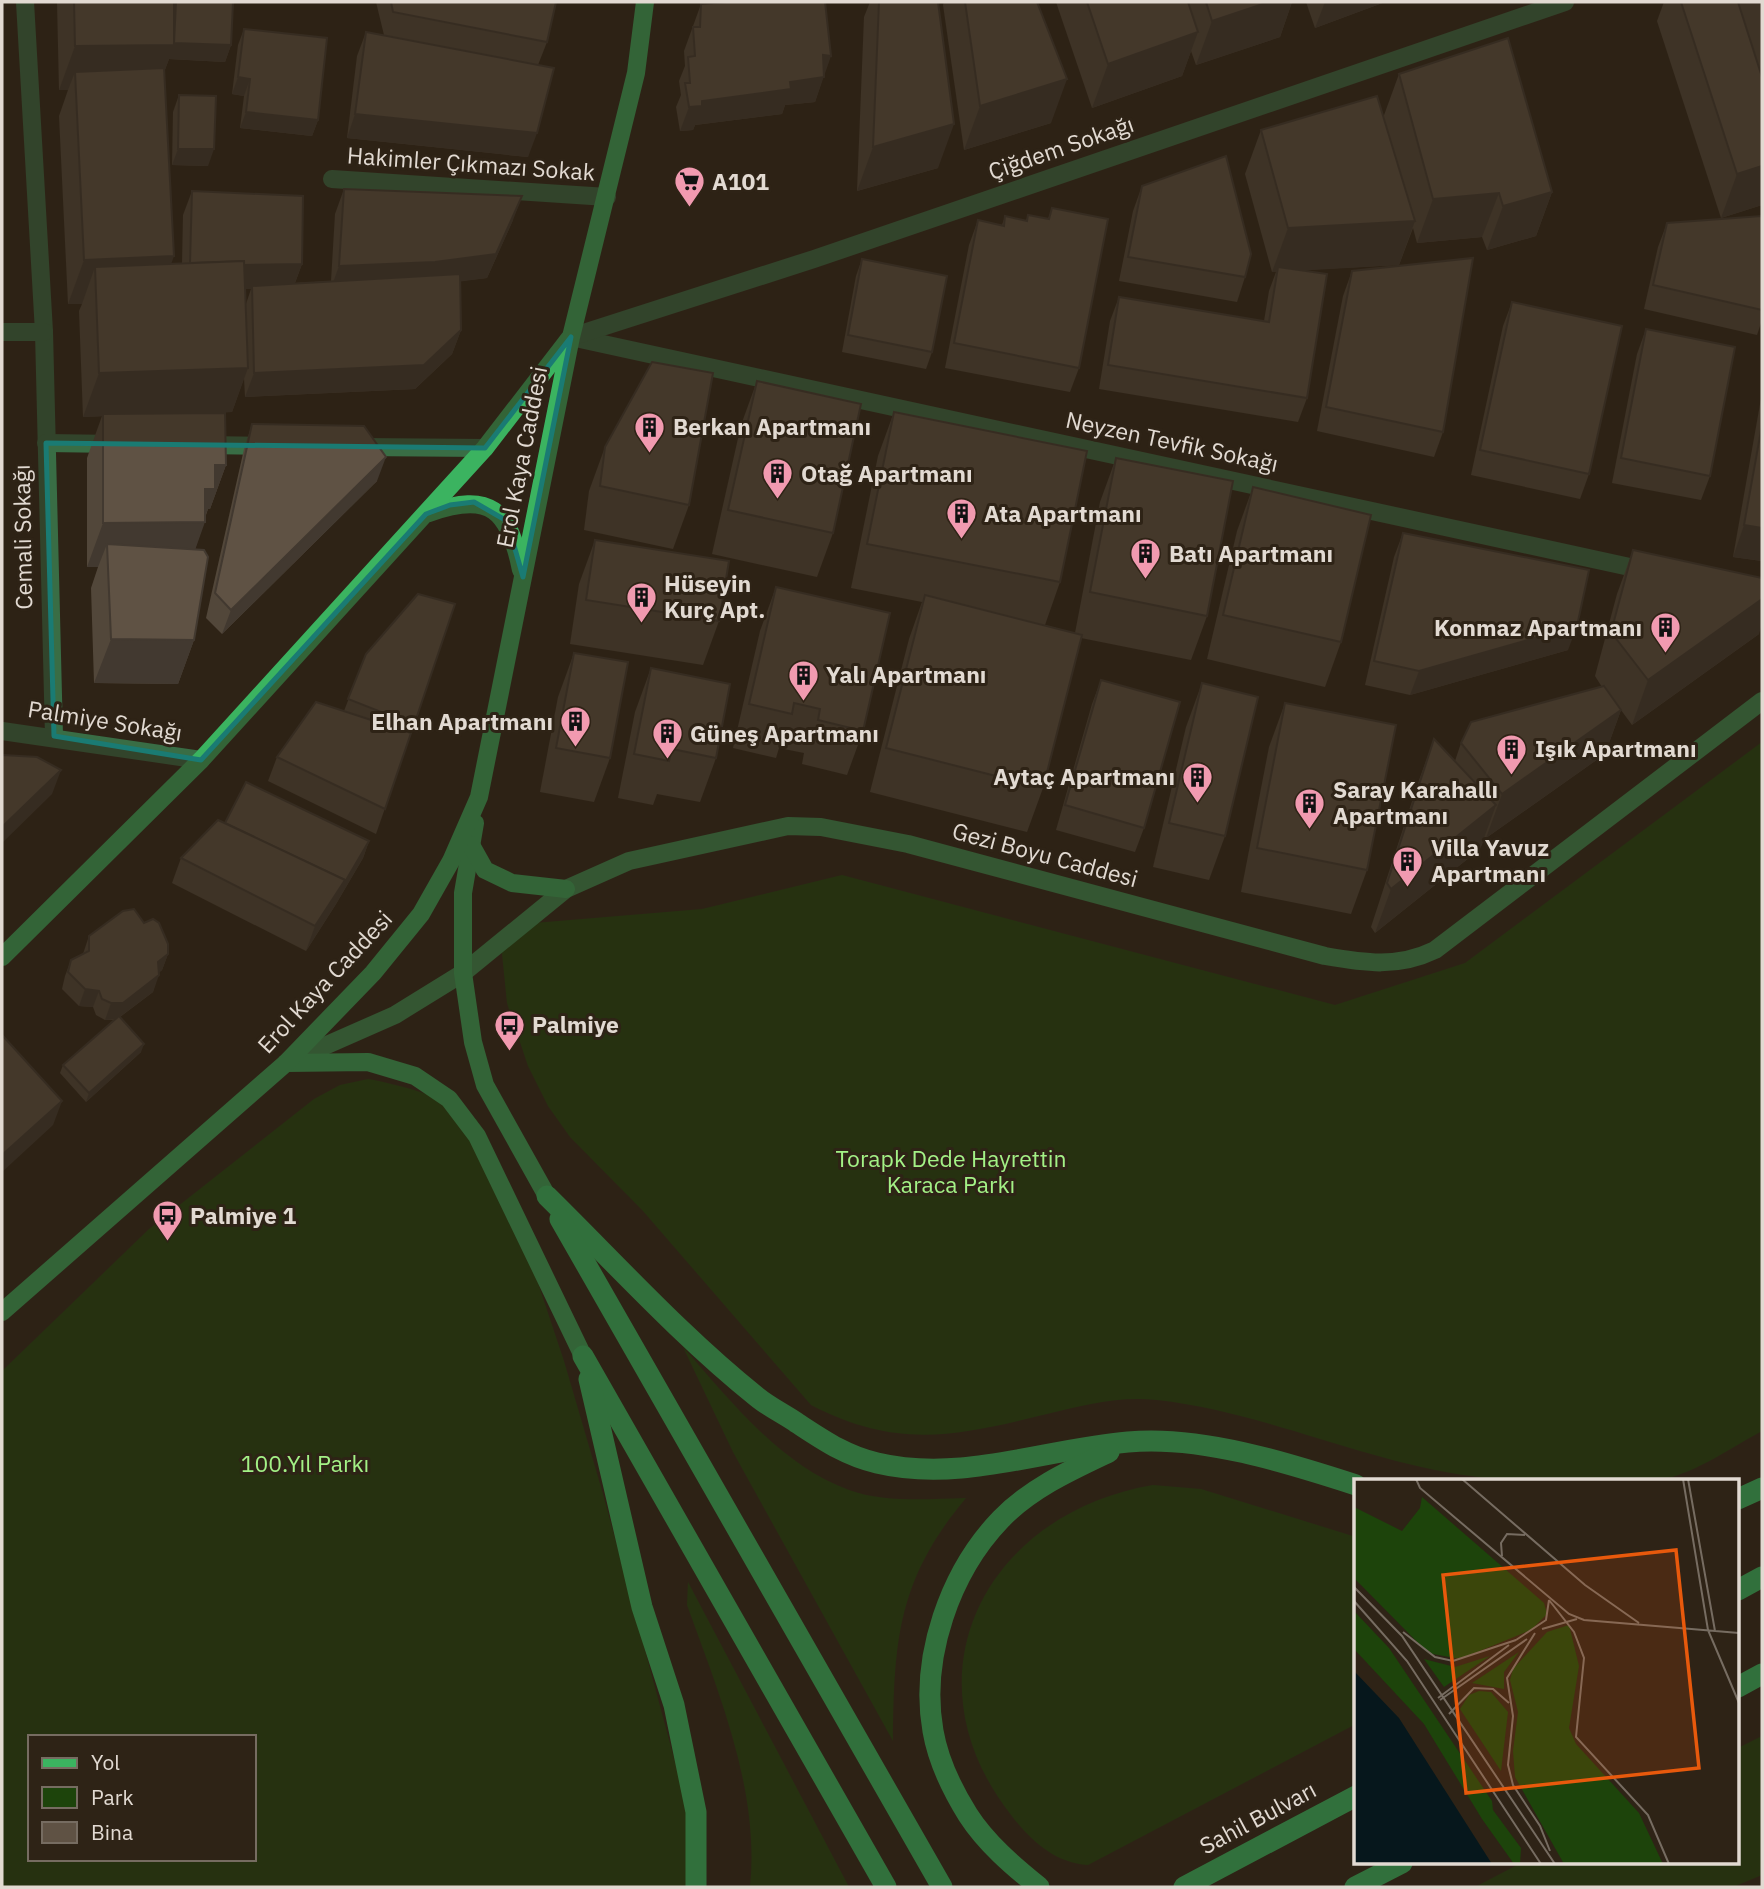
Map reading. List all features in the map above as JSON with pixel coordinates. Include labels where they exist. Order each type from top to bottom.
[{"type":"highway","points":[[547,1196],[674,1321],[759,1399],[837,1450],[876,1463],[919,1469],[972,1467],[1130,1442],[1188,1444],[1263,1459],[1354,1484]]},
{"type":"highway","points":[[547,1196],[942,1887]]},
{"type":"highway","points":[[583,1356],[642,1607],[674,1705],[696,1812],[696,1887]]},
{"type":"highway","points":[[583,1356],[886,1887]]},
{"type":"highway","points":[[1039,1887],[996,1850],[969,1816],[947,1774],[933,1732],[934,1659],[942,1622],[956,1584],[976,1548],[1002,1518],[1034,1491],[1130,1442]]},
{"type":"highway","points":[[1740,1498],[1762,1488]]},
{"type":"highway","points":[[1740,1589],[1762,1577]]},
{"type":"highway","points":[[1740,1686],[1762,1674]]},
{"type":"highway","name":"Sahil Bulvarı","points":[[1184,1887],[1354,1797]]},
{"type":"highway","points":[[1355,1887],[1400,1864]]},
{"type":"main road","name":"Erol Kaya Caddesi","points":[[2,1311],[286,1063],[373,973],[421,914],[451,860],[479,797],[571,337],[636,73],[645,2]]},
{"type":"main road","name":"Erol Kaya Caddesi","points":[[2,957],[201,760],[485,448],[571,337]]},
{"type":"main road","points":[[426,514],[450,505],[474,502],[492,508],[507,521],[523,577]]},
{"type":"main road","points":[[479,797],[463,893],[463,973],[473,1042],[485,1086],[547,1196]]},
{"type":"main road","points":[[471,845],[485,870],[512,883],[566,889]]},
{"type":"main road","points":[[286,1063],[368,1062],[415,1076],[449,1100],[477,1136],[583,1356]]},
{"type":"street","name":"Cemali Sokağı","points":[[25,2],[44,332],[54,736]]},
{"type":"street","name":"Çiğdem Sokağı","points":[[571,337],[814,259],[1565,2]]},
{"type":"street","name":"Hakimler Çıkmazı Sokak","points":[[332,179],[607,197]]},
{"type":"street","points":[[2,332],[44,332]]},
{"type":"street","name":"Neyzen Tevfik Sokağı","points":[[571,337],[1668,575]]},
{"type":"street","points":[[46,443],[128,444]]},
{"type":"street","points":[[183,444],[279,446]]},
{"type":"street","points":[[334,446],[485,448]]},
{"type":"street","name":"Gezi Boyu Caddesi","points":[[286,1063],[395,1014],[463,973],[566,889],[629,861],[788,826],[821,827],[908,844],[1325,956],[1365,963],[1412,961],[1435,950],[1762,701]]},
{"type":"street","name":"Palmiye Sokağı","points":[[2,731],[54,736],[201,760]]},
{"type":"highlighted area","points":[[571,337],[523,577],[507,521],[474,502],[450,505],[426,514],[201,760],[54,736],[46,443],[485,448]]},
{"type":"green space","name":"Torapk Dede Hayrettin Karaca Parkı","points":[[1762,742],[1762,1431],[1695,1468],[1661,1479],[1499,1479],[1471,1476],[1392,1460],[1237,1415],[1197,1406],[1143,1399],[1102,1402],[984,1428],[928,1435],[872,1428],[842,1419],[811,1405],[643,1211],[570,1137],[548,1106],[528,1066],[507,1003],[501,944],[510,925],[702,909],[842,875],[1335,1005],[1465,963]]},
{"type":"green space","name":"100.Yıl Parkı","points":[[368,1079],[425,1094],[477,1120],[519,1226],[564,1361],[603,1494],[690,1818],[690,1887],[2,1887],[2,1371],[149,1229],[314,1099],[340,1085]]},
{"type":"green space","points":[[683,1347],[758,1429],[801,1465],[824,1479],[849,1490],[877,1497],[966,1498],[926,1556],[904,1612],[895,1672],[893,1741],[733,1452]]},
{"type":"green space","points":[[1153,1485],[1201,1489],[1354,1536],[1354,1725],[1088,1865],[1054,1855],[1035,1842],[1011,1815],[979,1761],[963,1708],[964,1656],[978,1608],[1006,1565],[1045,1529],[1095,1501]]},
{"type":"green space","points":[[688,1582],[849,1887],[750,1887],[749,1815],[743,1779],[724,1708],[687,1605]]},
{"type":"green space","points":[[1762,1736],[1762,1875],[1733,1887],[1475,1887],[1519,1864],[1740,1864],[1740,1747]]},
{"type":"building","points":[[74,2],[174,2],[174,45],[75,46]]},
{"type":"building","points":[[176,2],[233,2],[231,45],[174,43]]},
{"type":"building","points":[[391,2],[556,2],[547,42],[393,12]]},
{"type":"building","points":[[825,2],[831,56],[823,55],[824,77],[790,82],[791,89],[702,101],[702,106],[689,107],[685,83],[690,83],[688,57],[695,56],[693,27],[700,27],[701,4]]},
{"type":"building","points":[[879,2],[938,2],[954,124],[873,147]]},
{"type":"building","points":[[965,2],[1037,2],[1067,79],[980,106]]},
{"type":"building","points":[[1087,2],[1188,2],[1198,32],[1108,64]]},
{"type":"building","points":[[1206,2],[1269,2],[1212,21]]},
{"type":"building","points":[[1681,2],[1738,2],[1762,77],[1762,166],[1737,174]]},
{"type":"building","points":[[244,29],[327,38],[318,120],[246,112],[250,79],[238,77]]},
{"type":"building","points":[[366,32],[554,68],[537,133],[355,114]]},
{"type":"building","points":[[1508,38],[1552,192],[1503,206],[1499,193],[1433,199],[1399,74]]},
{"type":"building","points":[[164,68],[174,256],[84,260],[75,72]]},
{"type":"building","points":[[179,95],[216,96],[214,149],[178,149]]},
{"type":"building","points":[[1377,96],[1415,221],[1288,228],[1261,130]]},
{"type":"building","points":[[1226,156],[1251,254],[1245,277],[1128,257],[1142,186]]},
{"type":"building","points":[[344,189],[522,196],[496,254],[435,262],[339,266]]},
{"type":"building","points":[[192,191],[303,196],[302,264],[244,265],[244,261],[190,263]]},
{"type":"building","points":[[1052,208],[1108,219],[1079,368],[954,343],[978,220],[1004,226],[1005,216],[1027,221],[1028,215],[1049,219]]},
{"type":"building","points":[[1762,216],[1762,310],[1653,285],[1667,223]]},
{"type":"building","points":[[1473,258],[1443,432],[1326,407],[1352,271]]},
{"type":"building","points":[[862,259],[947,276],[932,352],[848,335]]},
{"type":"building","points":[[244,261],[248,368],[99,373],[95,267]]},
{"type":"building","points":[[1278,267],[1327,274],[1307,398],[1108,365],[1119,297],[1269,322]]},
{"type":"building","points":[[460,274],[461,330],[424,365],[254,373],[252,286]]},
{"type":"building","points":[[1512,302],[1622,326],[1589,474],[1480,450]]},
{"type":"building","points":[[1646,329],[1735,347],[1710,476],[1621,458]]},
{"type":"building","points":[[652,362],[713,373],[689,505],[600,486],[605,447]]},
{"type":"building","name":"Otağ Apartmanı","points":[[757,381],[861,404],[833,533],[728,510]]},
{"type":"building","name":"Ata Apartmanı","points":[[894,412],[1087,451],[1060,582],[867,544]]},
{"type":"building","points":[[225,413],[226,465],[215,465],[215,489],[205,489],[205,522],[103,523],[103,414]]},
{"type":"building","points":[[252,424],[364,426],[386,457],[231,610],[215,593]]},
{"type":"building","points":[[1762,425],[1762,528],[1744,525]]},
{"type":"building","name":"Batı Apartmanı","points":[[1116,458],[1233,481],[1207,616],[1090,592]]},
{"type":"building","points":[[1253,487],[1371,515],[1341,642],[1223,615]]},
{"type":"building","points":[[1403,533],[1589,570],[1577,626],[1419,671],[1374,661]]},
{"type":"building","points":[[595,540],[729,561],[719,621],[586,600]]},
{"type":"building","points":[[107,544],[204,550],[208,557],[194,640],[111,639]]},
{"type":"building","points":[[1633,550],[1762,578],[1762,599],[1648,680],[1611,632]]},
{"type":"building","points":[[776,587],[890,613],[863,731],[818,720],[820,709],[794,703],[792,714],[749,704]]},
{"type":"building","points":[[418,594],[455,604],[414,725],[348,699],[366,654]]},
{"type":"building","points":[[925,595],[1082,635],[1043,788],[886,748]]},
{"type":"building","points":[[574,653],[628,662],[610,758],[556,748]]},
{"type":"building","points":[[651,668],[730,684],[716,758],[672,749],[669,761],[634,754]]},
{"type":"building","points":[[1101,680],[1180,702],[1144,828],[1065,805]]},
{"type":"building","name":"Aytaç Apartmanı","points":[[1202,683],[1258,697],[1225,836],[1169,823]]},
{"type":"building","points":[[1604,686],[1621,710],[1502,794],[1461,743],[1471,722]]},
{"type":"building","points":[[316,702],[411,733],[385,809],[277,757]]},
{"type":"building","name":"Saray Karahallı Apartmanı","points":[[1285,703],[1396,725],[1367,870],[1257,848]]},
{"type":"building","points":[[1434,739],[1496,805],[1391,889],[1387,883]]},
{"type":"building","points":[[2,755],[37,757],[61,770],[2,827]]},
{"type":"building","points":[[246,782],[369,841],[342,887],[345,880],[225,823]]},
{"type":"building","points":[[218,820],[345,880],[315,926],[181,858]]},
{"type":"building","points":[[134,909],[144,923],[153,919],[159,923],[168,944],[168,954],[158,962],[159,975],[123,1003],[111,1003],[102,999],[99,991],[85,989],[68,972],[71,960],[89,951],[89,936],[123,911]]},
{"type":"building","points":[[119,1016],[144,1044],[89,1093],[63,1065]]},
{"type":"building","points":[[2,1035],[62,1101],[2,1155]]},
{"type":"place","name":"A101","points":[[689,209]]},
{"type":"place","name":"Berkan Apartmanı","points":[[650,454]]},
{"type":"place","name":"Otağ Apartmanı","points":[[778,501]]},
{"type":"place","name":"Ata Apartmanı","points":[[961,541]]},
{"type":"place","name":"Batı Apartmanı","points":[[1146,581]]},
{"type":"place","name":"Hüseyin Kurç Apt.","points":[[641,624]]},
{"type":"place","name":"Konmaz Apartmanı","points":[[1665,655]]},
{"type":"place","name":"Yalı Apartmanı","points":[[803,702]]},
{"type":"place","name":"Elhan Apartmanı","points":[[576,749]]},
{"type":"place","name":"Güneş Apartmanı","points":[[667,761]]},
{"type":"place","name":"Işık Apartmanı","points":[[1512,776]]},
{"type":"place","name":"Aytaç Apartmanı","points":[[1198,804]]},
{"type":"place","name":"Saray Karahallı Apartmanı","points":[[1310,830]]},
{"type":"place","name":"Villa Yavuz Apartmanı","points":[[1408,888]]},
{"type":"place","name":"Palmiye","points":[[509,1052]]},
{"type":"place","name":"Palmiye 1","points":[[167,1243]]}]
